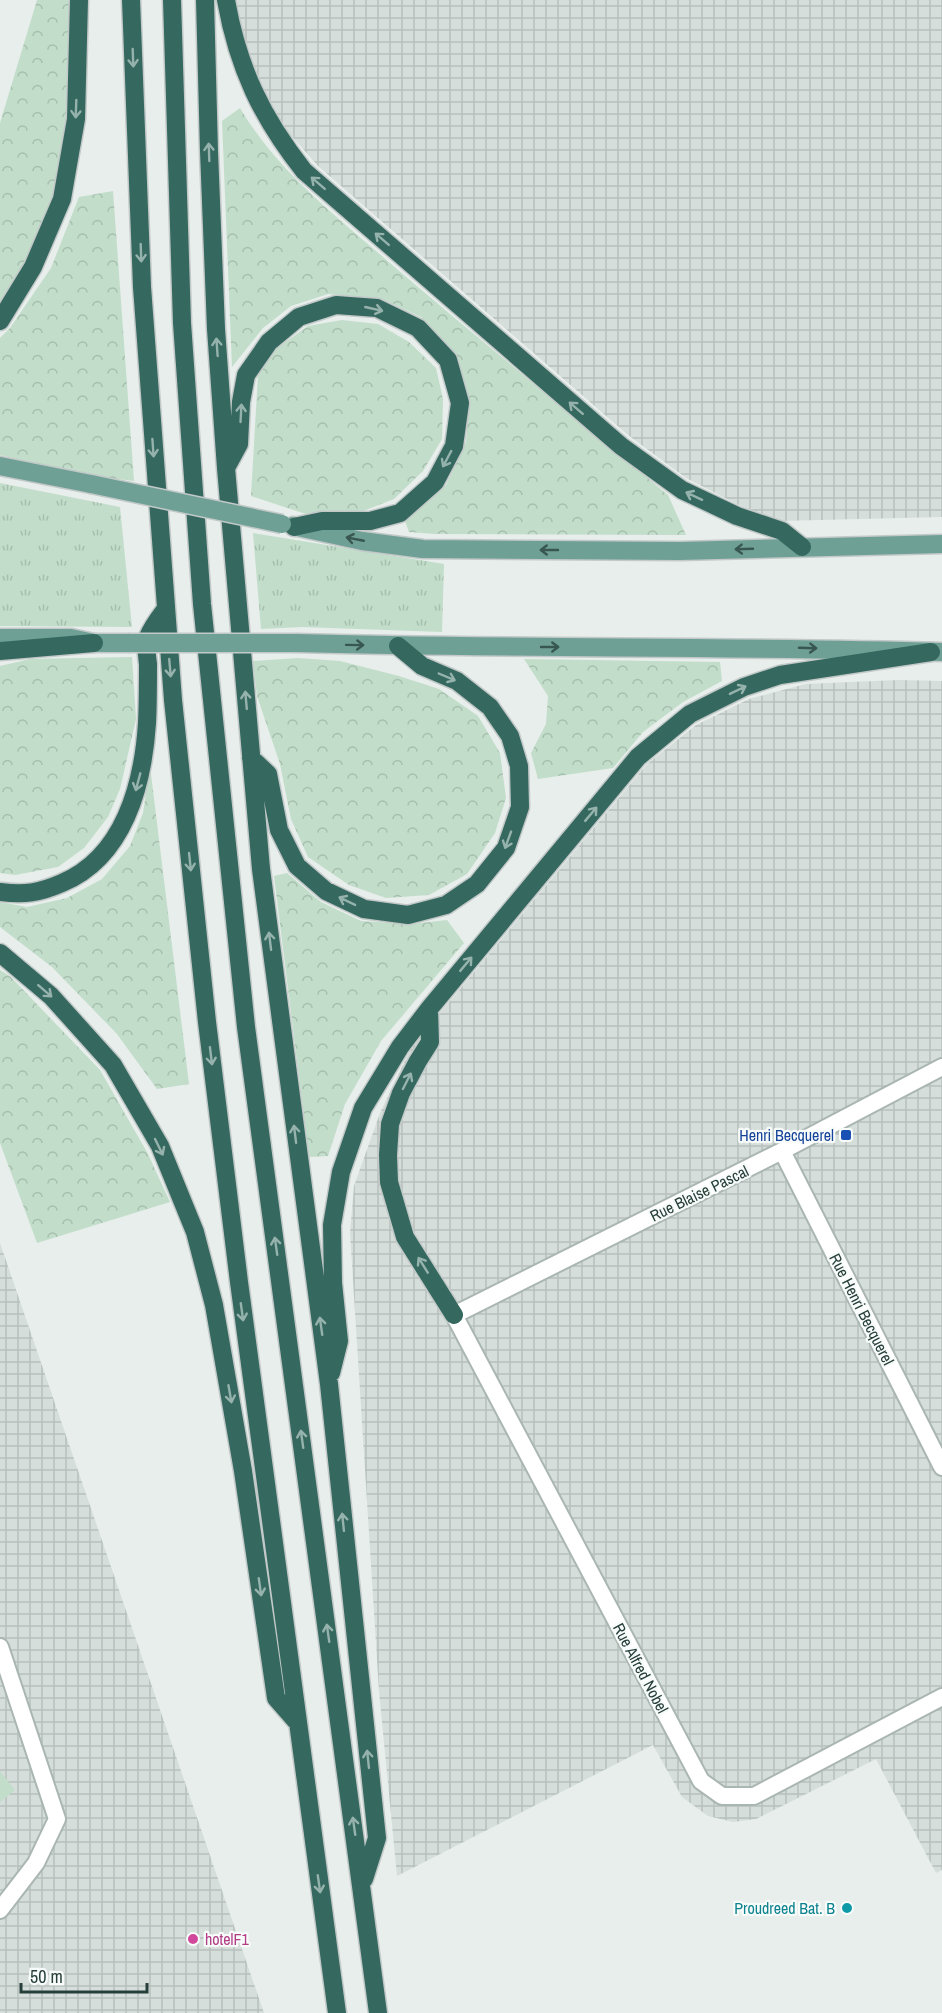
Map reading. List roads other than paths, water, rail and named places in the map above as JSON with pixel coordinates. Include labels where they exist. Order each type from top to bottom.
[{"type":"highway","points":[[0,321],[33,267],[63,199],[76,119],[79,0]]},
{"type":"highway","points":[[131,0],[142,286],[165,610],[207,1022],[238,1282],[337,2013]]},
{"type":"highway","points":[[172,0],[182,323],[202,604],[246,1027],[378,2013]]},
{"type":"highway","points":[[206,0],[216,329],[261,869],[329,1384],[377,1838],[362,1884]]},
{"type":"highway","points":[[226,0],[241,63],[261,108],[304,171],[621,446],[682,490],[737,516],[782,531],[802,548]]},
{"type":"highway","points":[[226,468],[239,444],[241,402],[246,375],[269,342],[299,317],[336,305],[377,308],[418,328],[448,360],[460,403],[454,446],[435,482],[400,513],[370,521],[322,521],[288,525]]},
{"type":"highway","points":[[0,892],[17,894],[42,892],[76,877],[93,866],[108,849],[133,800],[142,766],[147,724],[147,638],[165,610]]},
{"type":"highway","points":[[0,651],[94,643]]},
{"type":"highway","points":[[251,758],[268,774],[279,830],[297,866],[326,891],[364,909],[408,915],[446,905],[477,884],[506,848],[520,807],[519,766],[510,736],[490,707],[457,681],[422,666],[398,646]]},
{"type":"highway","points":[[329,1384],[339,1341],[333,1283],[332,1225],[341,1172],[363,1108],[400,1047],[429,1009],[638,757],[690,714],[744,687],[780,675],[936,652]]},
{"type":"highway","points":[[0,953],[51,996],[113,1065],[160,1146],[195,1232],[214,1305],[243,1471],[276,1698],[297,1722]]},
{"type":"highway","points":[[429,1009],[430,1042],[417,1061],[401,1093],[390,1124],[389,1182],[405,1237],[454,1315]]},
{"type":"main road","points":[[0,466],[362,541],[423,549],[680,551],[942,544]]},
{"type":"main road","points":[[0,638],[71,638],[94,643],[784,648],[936,652]]},
{"type":"street","name":"Rue Blaise Pascal","points":[[454,1315],[782,1151],[942,1067]]},
{"type":"street","name":"Rue Henri Becquerel","points":[[782,1151],[942,1467]]},
{"type":"street","name":"Rue Alfred Nobel","points":[[454,1315],[701,1781],[722,1796],[754,1796],[942,1697]]},
{"type":"street","points":[[0,1647],[57,1819],[36,1863],[0,1910]]},
{"type":"place","name":"Henri Becquerel","points":[[846,1135]]},
{"type":"place","name":"Proudreed Bat. B","points":[[847,1908]]},
{"type":"place","name":"hotelF1","points":[[193,1939]]}]
